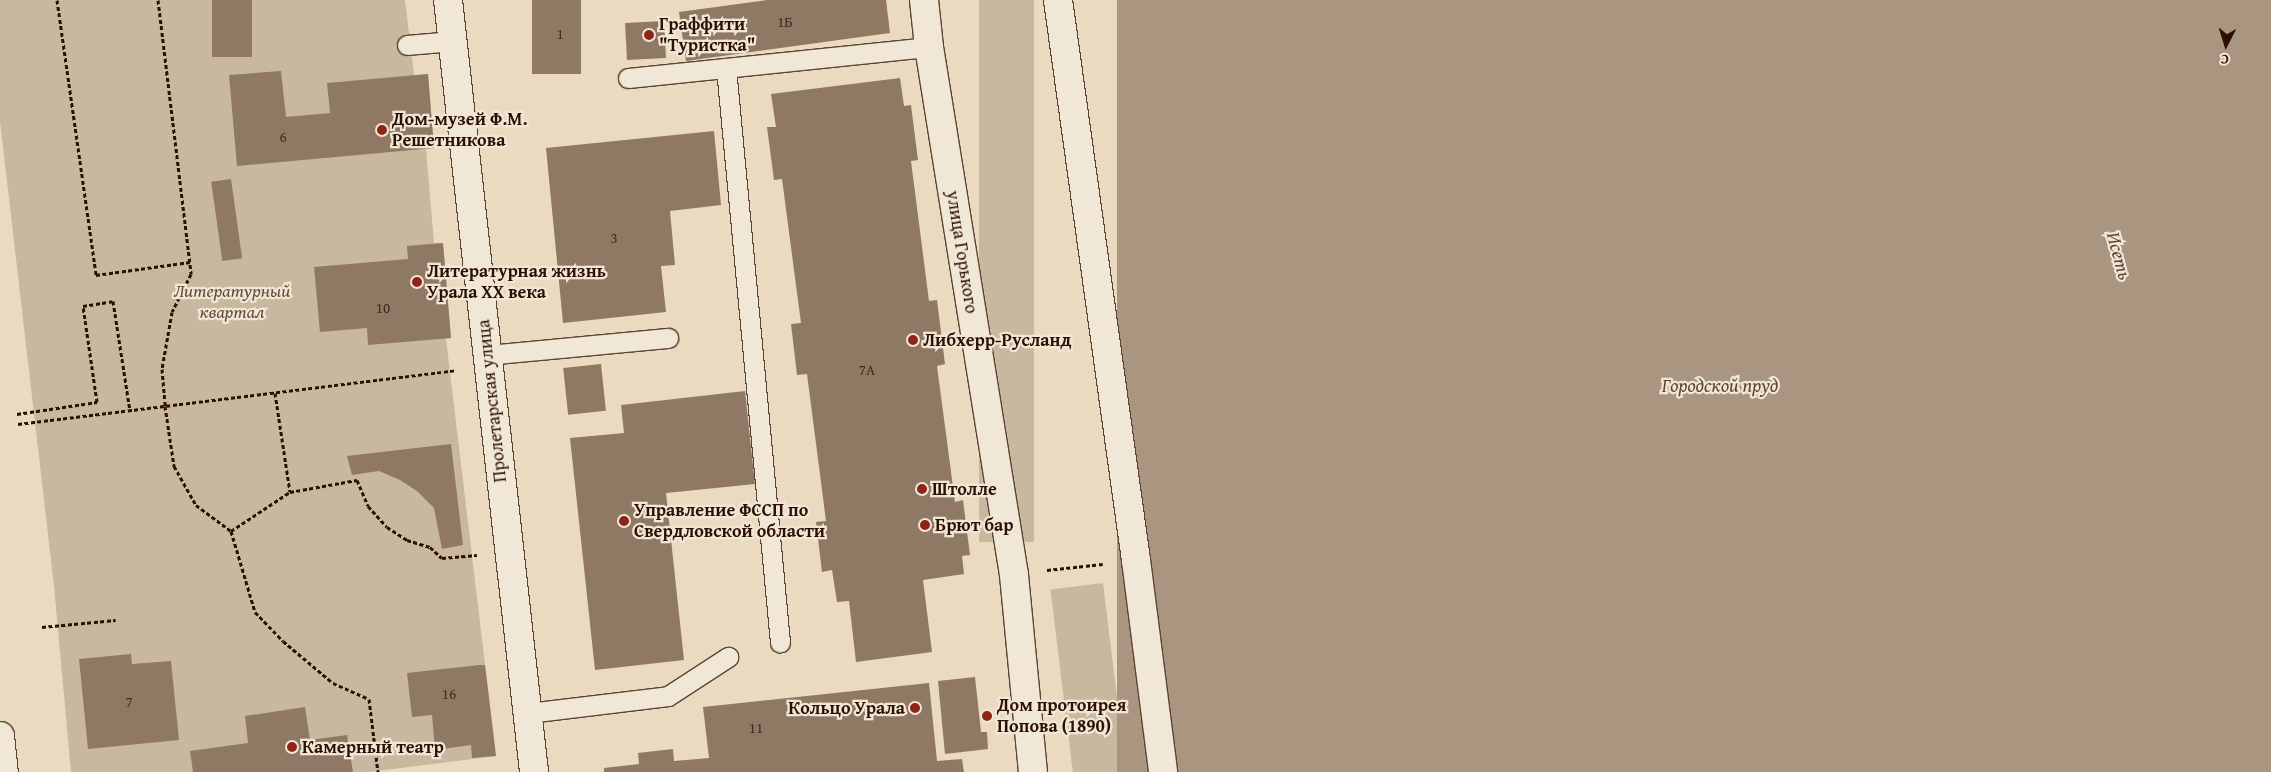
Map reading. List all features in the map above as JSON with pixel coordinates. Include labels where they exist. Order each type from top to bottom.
[{"type":"street","name":"Пролетарская улица","points":[[448,0],[534,772]]},
{"type":"street","name":"улица Горького","points":[[924,0],[928,46],[1014,575],[1033,772]]},
{"type":"street","points":[[1058,0],[1136,560],[1163,772]]},
{"type":"street","points":[[0,736],[4,772]]},
{"type":"lane","points":[[408,45],[453,41]]},
{"type":"lane","points":[[628,78],[928,46]]},
{"type":"lane","points":[[726,68],[780,642]]},
{"type":"lane","points":[[487,355],[668,338]]},
{"type":"lane","points":[[528,713],[668,696],[728,657]]},
{"type":"path","points":[[57,0],[96,275],[190,262]]},
{"type":"path","points":[[158,0],[192,274],[172,312],[162,369],[165,406],[174,466],[196,505],[231,531],[255,612],[283,641],[333,683],[368,699],[378,772]]},
{"type":"path","points":[[17,414],[97,402],[83,306],[113,301],[130,411]]},
{"type":"path","points":[[18,424],[461,369]]},
{"type":"path","points":[[275,393],[290,492]]},
{"type":"path","points":[[231,531],[290,492],[357,480],[368,506],[387,527],[408,540],[430,547],[442,558],[483,554]]},
{"type":"path","points":[[1014,575],[1136,560]]},
{"type":"path","points":[[42,627],[116,620]]},
{"type":"green space","name":"Литературный квартал","points":[[0,0],[405,0],[414,75],[428,74],[434,148],[426,149],[434,243],[443,243],[451,338],[446,339],[496,756],[369,772],[71,772],[54,586],[0,121]]},
{"type":"green space","points":[[979,0],[1034,0],[1034,542],[979,542]]},
{"type":"green space","points":[[1103,583],[1126,772],[1073,772],[1050,589]]},
{"type":"water","name":"Городской пруд","points":[[1117,0],[2271,0],[2271,772],[1117,772]]},
{"type":"building","points":[[212,0],[252,0],[252,57],[212,57]]},
{"type":"building","points":[[532,0],[581,0],[581,74],[532,74]]},
{"type":"building","points":[[767,0],[886,0],[890,33],[686,61],[679,12]]},
{"type":"building","points":[[664,21],[666,58],[627,60],[625,23]]},
{"type":"building","points":[[281,71],[286,117],[330,113],[327,83],[428,74],[434,148],[237,166],[229,75]]},
{"type":"building","points":[[900,78],[904,106],[911,105],[918,160],[911,161],[929,301],[937,300],[945,364],[937,366],[955,502],[963,500],[970,555],[962,556],[964,574],[923,580],[932,652],[856,662],[849,601],[837,602],[832,570],[822,572],[816,522],[826,521],[807,374],[797,375],[791,324],[801,323],[782,179],[774,180],[767,127],[776,127],[771,94]]},
{"type":"building","points":[[714,131],[721,205],[670,211],[675,265],[661,266],[666,312],[563,323],[546,148]]},
{"type":"building","points":[[231,179],[242,258],[222,261],[211,182]]},
{"type":"building","points":[[443,243],[451,338],[368,345],[367,328],[320,332],[314,267],[408,259],[407,246]]},
{"type":"building","points":[[601,364],[606,411],[568,415],[563,368]]},
{"type":"building","name":"Управление ФССП по Свердловской области","points":[[745,391],[755,484],[666,493],[684,660],[595,670],[570,438],[624,433],[621,405]]},
{"type":"building","points":[[451,444],[463,545],[442,549],[434,508],[417,491],[400,480],[379,471],[352,475],[347,456]]},
{"type":"building","points":[[131,654],[132,664],[171,661],[179,740],[88,749],[79,659]]},
{"type":"building","points":[[485,665],[496,756],[472,758],[471,745],[435,750],[432,715],[412,717],[407,673]]},
{"type":"building","points":[[975,677],[981,732],[987,732],[988,749],[945,754],[938,681]]},
{"type":"building","points":[[929,683],[937,761],[962,759],[964,772],[604,772],[604,768],[639,764],[638,753],[673,749],[674,761],[709,758],[703,707]]},
{"type":"building","points":[[305,707],[310,740],[347,735],[353,772],[193,772],[190,751],[248,743],[245,716]]},
{"type":"place","name":"Граффити \"Туристка\"","points":[[649,35]]},
{"type":"place","name":"Дом-музей Ф.М. Решетникова","points":[[382,130]]},
{"type":"place","name":"Литературная жизнь Урала XX века","points":[[417,282]]},
{"type":"place","name":"Либхерр-Русланд","points":[[913,340]]},
{"type":"place","name":"Штолле","points":[[922,489]]},
{"type":"place","name":"Управление ФССП по Свердловской области","points":[[624,521]]},
{"type":"place","name":"Брют бар","points":[[925,525]]},
{"type":"place","name":"Кольцо Урала","points":[[915,708]]},
{"type":"place","name":"Дом протоирея Попова (1890)","points":[[987,716]]},
{"type":"place","name":"Камерный театр","points":[[292,747]]},
{"type":"water label","name":"Исеть","points":[[2119,256]]}]
